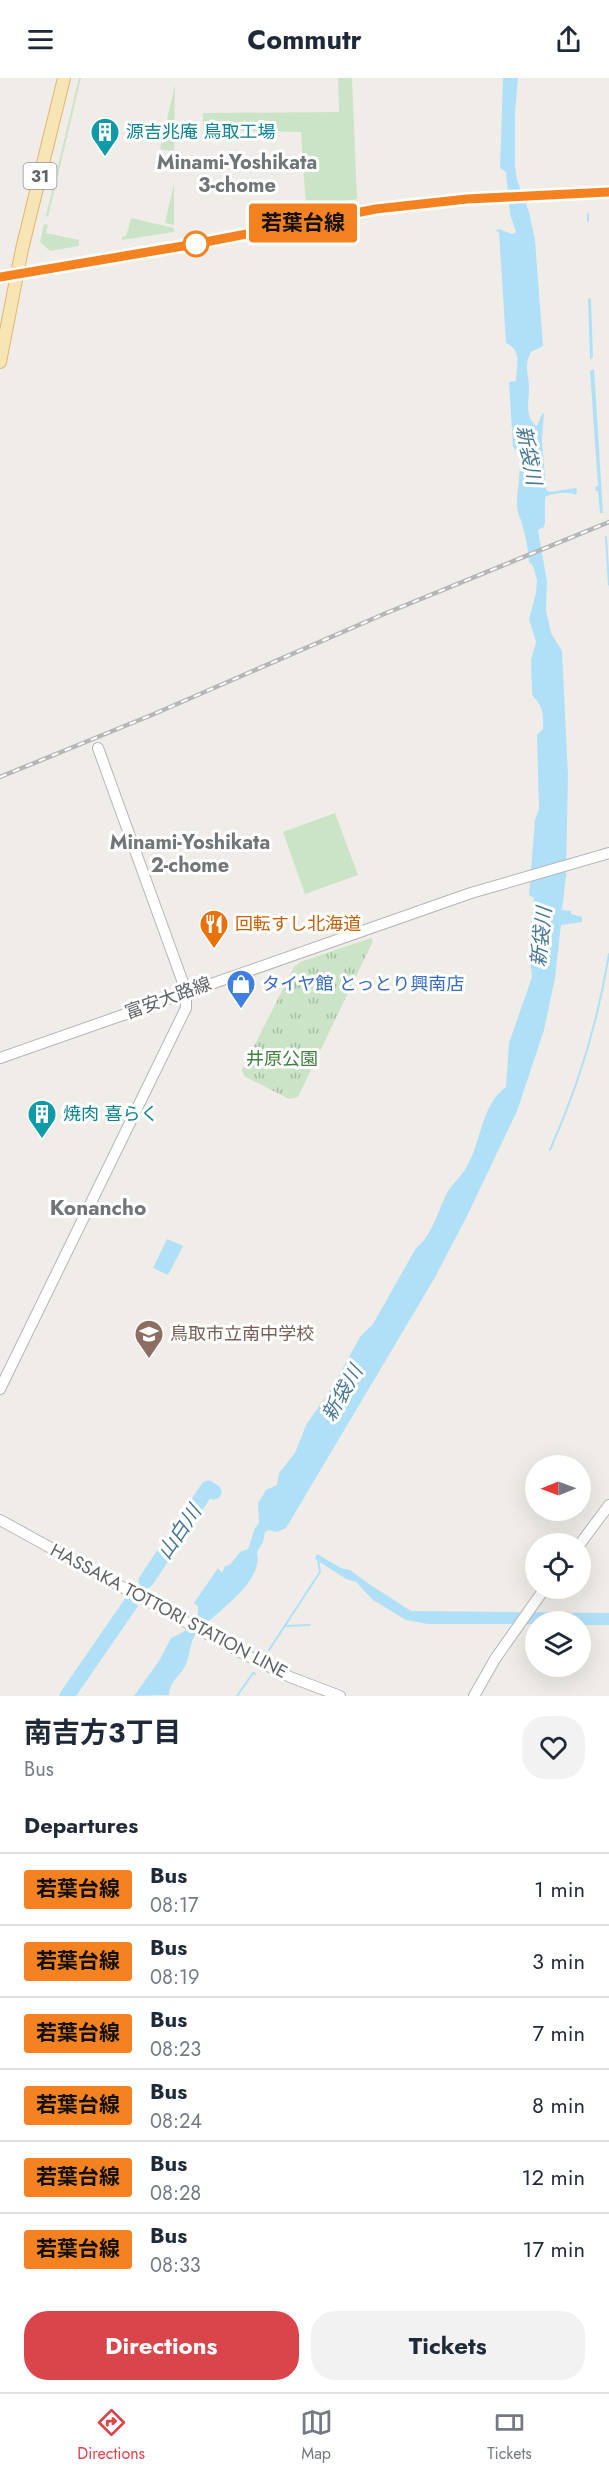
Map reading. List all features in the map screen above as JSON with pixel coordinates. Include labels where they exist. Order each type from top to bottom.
[{"type":"main road","name":"31","points":[[17,274],[63,78]]},
{"type":"main road","points":[[0,362],[17,274]]},
{"type":"street","points":[[0,277],[195,244],[376,209],[476,199],[609,192]]},
{"type":"street","points":[[0,1389],[186,1008],[186,991],[98,748]]},
{"type":"street","name":"富安大路線","points":[[0,1058],[186,991],[506,882],[609,853]]},
{"type":"street","points":[[588,1533],[609,1505]]},
{"type":"street","name":"HASSAKA TOTTORI STATION LINE","points":[[0,1520],[239,1651],[290,1677],[340,1696]]},
{"type":"street","points":[[474,1696],[491,1665],[537,1599]]},
{"type":"green space","points":[[79,78],[81,78],[48,217],[46,216]]},
{"type":"green space","points":[[338,78],[352,78],[357,199],[306,208],[301,132],[203,130],[203,113],[339,112]]},
{"type":"green space","points":[[175,85],[174,152],[160,149]]},
{"type":"green space","points":[[174,184],[174,225],[165,223]]},
{"type":"green space","points":[[248,201],[274,201],[274,213],[248,218]]},
{"type":"green space","points":[[131,218],[174,228],[174,232],[122,240],[122,237],[126,236]]},
{"type":"green space","points":[[44,224],[48,225],[46,233],[79,240],[79,246],[50,251],[40,242]]},
{"type":"green space","points":[[335,813],[358,875],[305,894],[283,832]]},
{"type":"green space","name":"井原公園","points":[[371,938],[373,941],[298,1097],[289,1099],[244,1076],[242,1070],[294,967],[300,962]]},
{"type":"water","name":"新袋川","points":[[503,78],[518,78],[515,167],[535,240],[543,346],[531,352],[528,361],[529,413],[537,426],[544,413],[542,441],[546,490],[550,492],[576,488],[577,490],[576,495],[560,493],[545,497],[545,523],[544,527],[538,530],[547,582],[546,610],[551,633],[562,651],[568,775],[566,876],[562,910],[571,911],[571,914],[582,917],[582,922],[561,925],[555,978],[544,1030],[517,1111],[434,1279],[286,1528],[277,1532],[268,1530],[265,1532],[263,1542],[257,1552],[257,1564],[246,1586],[194,1637],[186,1664],[174,1681],[169,1695],[134,1696],[159,1661],[171,1638],[185,1631],[198,1613],[198,1606],[194,1603],[218,1568],[222,1573],[225,1566],[230,1565],[240,1552],[248,1549],[259,1523],[258,1503],[266,1490],[277,1485],[279,1473],[295,1453],[306,1425],[332,1388],[360,1337],[373,1324],[416,1248],[430,1232],[447,1193],[466,1168],[486,1114],[497,1095],[506,1087],[509,1043],[532,977],[529,953],[534,936],[531,926],[534,898],[529,895],[535,820],[539,809],[537,735],[543,729],[543,720],[541,707],[532,692],[531,660],[536,642],[529,619],[537,580],[533,566],[529,562],[526,538],[517,505],[520,465],[517,452],[513,447],[509,382],[516,381],[517,355],[515,350],[506,343],[499,232],[495,231],[499,229],[512,234],[516,232],[510,214],[506,172],[500,168]]},
{"type":"water","points":[[591,298],[593,357],[590,360],[588,299]]},
{"type":"water","points":[[594,369],[603,513],[600,513],[598,491],[595,487],[598,486],[590,371]]},
{"type":"water","points":[[167,1239],[183,1246],[168,1275],[153,1268]]},
{"type":"water","points":[[317,1554],[341,1568],[350,1570],[411,1611],[525,1612],[525,1624],[428,1624],[406,1620],[373,1600],[356,1582],[346,1579],[315,1559]]},
{"type":"water","points":[[591,1613],[609,1613],[609,1625],[591,1625]]},
{"type":"waterway","points":[[588,214],[588,221]]},
{"type":"waterway","points":[[606,537],[609,585]]},
{"type":"waterway","points":[[550,1150],[586,1054],[609,954]]},
{"type":"waterway","name":"山白川","points":[[146,1581],[208,1488],[214,1492]]},
{"type":"waterway","points":[[269,1650],[320,1572],[318,1559]]},
{"type":"waterway","name":"山白川","points":[[67,1696],[131,1603]]},
{"type":"waterway","points":[[286,1626],[310,1625]]},
{"type":"waterway","points":[[237,1696],[253,1673],[255,1674]]},
{"type":"railway","points":[[0,777],[154,714],[384,614],[609,522]]},
{"type":"bus line","name":"若葉台線","points":[[0,277],[195,244],[376,209],[467,199],[609,192]]},
{"type":"place","name":"源吉兆庵 鳥取工場","points":[[105,158]]},
{"type":"place","name":"回転すし北海道","points":[[214,950]]},
{"type":"place","name":"タイヤ館 とっとり興南店","points":[[241,1010]]},
{"type":"place","name":"焼肉 喜らく","points":[[42,1140]]},
{"type":"place","name":"鳥取市立南中学校","points":[[149,1360]]},
{"type":"district","name":"Minami-Yoshikata 3-chome","points":[[237,174]]},
{"type":"district","name":"Minami-Yoshikata 2-chome","points":[[190,854]]},
{"type":"district","name":"Konancho","points":[[98,1208]]}]
